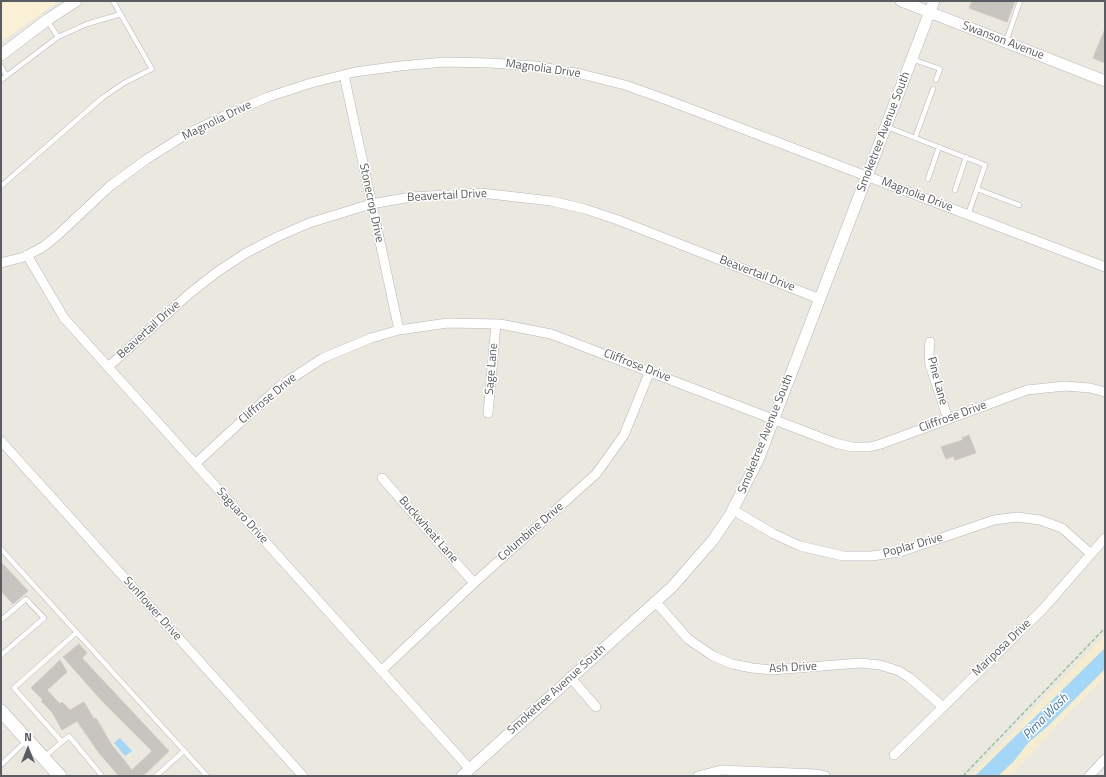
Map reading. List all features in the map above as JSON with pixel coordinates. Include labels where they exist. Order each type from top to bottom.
[{"type":"main road","points":[[1,711],[60,776]]},
{"type":"street","points":[[1,55],[47,20],[76,1]]},
{"type":"street","name":"Swanson Avenue","points":[[901,1],[1105,80]]},
{"type":"street","name":"Smoketree Avenue South","points":[[466,772],[655,601],[693,564],[713,540],[733,510],[758,460],[934,1]]},
{"type":"street","name":"Magnolia Drive","points":[[1,263],[27,255],[55,238],[110,186],[147,159],[186,135],[226,114],[268,97],[311,83],[344,75],[400,66],[445,62],[506,64],[580,74],[624,85],[668,100],[867,177],[1105,266]]},
{"type":"street","name":"Stonecrop Drive","points":[[344,75],[399,330]]},
{"type":"street","name":"Beavertail Drive","points":[[108,367],[189,294],[217,272],[246,253],[309,222],[371,204],[411,196],[488,194],[551,201],[618,220],[820,299]]},
{"type":"street","name":"Saguaro Drive","points":[[27,255],[64,318],[382,670],[466,772]]},
{"type":"street","name":"Cliffrose Drive","points":[[195,464],[280,386],[301,371],[347,347],[399,330],[448,323],[496,324],[551,334],[841,445],[858,447],[881,444],[1015,394],[1040,388],[1065,386],[1090,388],[1105,392]]},
{"type":"street","name":"Sage Lane","points":[[488,413],[496,324]]},
{"type":"street","name":"Pine Lane","points":[[930,342],[930,365],[948,419]]},
{"type":"street","name":"Columbine Drive","points":[[382,670],[474,583],[584,485],[603,466],[624,435],[650,371]]},
{"type":"street","name":"Sunflower Drive","points":[[1,441],[303,776]]},
{"type":"street","name":"Buckwheat Lane","points":[[382,478],[474,583]]},
{"type":"street","name":"Poplar Drive","points":[[733,510],[774,534],[800,546],[843,556],[872,556],[900,552],[994,520],[1017,517],[1040,520],[1062,528],[1090,553]]},
{"type":"street","name":"Mariposa Drive","points":[[894,754],[1043,609],[1090,553],[1105,538]]},
{"type":"street","name":"Ash Drive","points":[[655,601],[688,639],[713,656],[732,664],[772,670],[860,663],[880,665],[905,674],[942,706]]},
{"type":"street","points":[[570,677],[596,707]]},
{"type":"street","points":[[1089,776],[1105,759]]},
{"type":"street","points":[[698,776],[721,770],[816,774],[825,776]]},
{"type":"lane","points":[[1,186],[102,98],[124,83],[152,69],[113,1]]},
{"type":"lane","points":[[1006,42],[1020,1]]},
{"type":"lane","points":[[1,80],[58,37],[87,24],[121,14]]},
{"type":"lane","points":[[47,20],[58,37]]},
{"type":"lane","points":[[912,59],[940,69],[936,80]]},
{"type":"lane","points":[[1,66],[6,75]]},
{"type":"lane","points":[[915,138],[933,88]]},
{"type":"lane","points":[[886,126],[985,165],[968,215]]},
{"type":"lane","points":[[928,179],[939,147]]},
{"type":"lane","points":[[955,190],[966,157]]},
{"type":"lane","points":[[977,189],[1020,205]]},
{"type":"lane","points":[[1,548],[207,776]]},
{"type":"lane","points":[[1,620],[26,599],[44,618],[1,655]]},
{"type":"lane","points":[[62,742],[14,688],[77,632]]},
{"type":"lane","points":[[44,758],[69,736],[102,776]]},
{"type":"lane","points":[[1,765],[27,740]]},
{"type":"lane","points":[[156,776],[184,751]]},
{"type":"path","points":[[964,776],[1105,628]]},
{"type":"shaded area","points":[[1,1],[59,1],[1,42]]},
{"type":"sand","points":[[1105,635],[1105,677],[1058,724],[1011,776],[970,776]]},
{"type":"water","name":"Pima Wash","points":[[1105,648],[1105,669],[1048,726],[1028,743],[1014,761],[998,776],[975,776]]},
{"type":"water","points":[[120,738],[132,751],[125,756],[114,743]]},
{"type":"building","points":[[972,1],[1015,1],[1007,22],[969,8]]},
{"type":"building","points":[[1105,29],[1105,63],[1093,58]]},
{"type":"building","points":[[969,435],[976,453],[955,460],[954,456],[946,459],[941,447],[963,440],[962,438]]},
{"type":"building","points":[[1,562],[28,591],[13,604],[1,591]]},
{"type":"building","points":[[79,644],[87,653],[82,658],[169,751],[143,776],[119,776],[99,753],[77,721],[62,730],[52,712],[31,688],[60,660],[67,672],[47,690],[60,704],[62,702],[70,710],[84,702],[94,719],[96,718],[111,744],[132,770],[152,751],[102,701],[63,657]]}]
